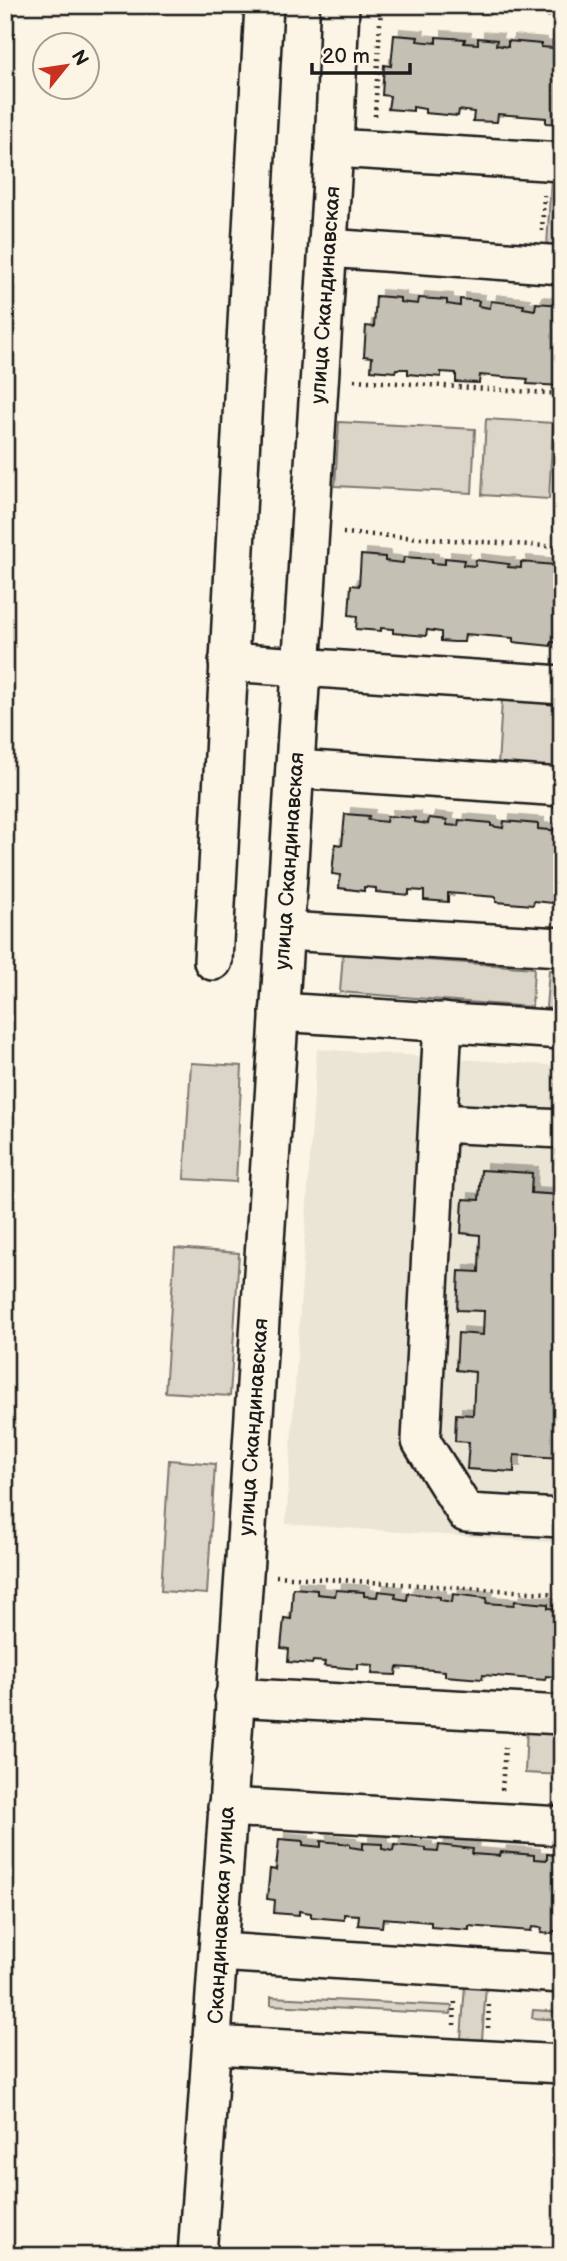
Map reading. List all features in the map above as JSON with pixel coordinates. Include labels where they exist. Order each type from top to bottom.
[{"type":"street","points":[[213,961],[264,5]]},
{"type":"street","name":"улица Скандинавская","points":[[244,1574],[328,248],[340,5]]},
{"type":"street","points":[[334,148],[553,162]]},
{"type":"street","points":[[328,248],[551,264]]},
{"type":"street","points":[[229,662],[562,685]]},
{"type":"street","points":[[295,769],[562,787]]},
{"type":"street","points":[[285,931],[562,947]]},
{"type":"street","points":[[279,1012],[562,1030]]},
{"type":"street","points":[[443,1022],[421,1441],[466,1513],[562,1518]]},
{"type":"street","points":[[438,1123],[562,1129]]},
{"type":"street","name":"Скандинавская улица","points":[[197,2256],[244,1574]]},
{"type":"street","points":[[234,1697],[562,1715]]},
{"type":"street","points":[[227,1807],[562,1826]]},
{"type":"street","points":[[219,1952],[562,1974]]},
{"type":"street","points":[[213,2045],[562,2064]]},
{"type":"path","points":[[394,5],[562,16]]},
{"type":"path","points":[[551,264],[553,162]]},
{"type":"path","points":[[343,379],[562,394]]},
{"type":"path","points":[[334,533],[562,547]]},
{"type":"path","points":[[244,1574],[562,1594]]},
{"type":"path","points":[[500,1822],[508,1712]]},
{"type":"shaded area","points":[[551,177],[562,178],[562,248],[547,247]]},
{"type":"shaded area","points":[[486,419],[553,423],[549,499],[482,495]]},
{"type":"shaded area","points":[[339,422],[475,429],[472,493],[335,486]]},
{"type":"shaded area","points":[[502,700],[562,704],[562,770],[498,766]]},
{"type":"shaded area","points":[[343,954],[534,968],[532,1007],[340,992]]},
{"type":"shaded area","points":[[549,970],[562,971],[562,1009],[546,1008]]},
{"type":"shaded area","points":[[317,1049],[562,1066],[562,1543],[286,1524]]},
{"type":"shaded area","points":[[191,1063],[242,1066],[236,1182],[184,1179]]},
{"type":"shaded area","points":[[175,1248],[239,1253],[230,1396],[165,1392]]},
{"type":"shaded area","points":[[169,1460],[215,1464],[207,1594],[161,1591]]},
{"type":"shaded area","points":[[527,1725],[562,1726],[562,1775],[525,1773]]},
{"type":"shaded area","points":[[465,1985],[486,1986],[482,2040],[461,2039]]},
{"type":"shaded area","points":[[271,1997],[452,2006],[451,2014],[271,2005]]},
{"type":"shaded area","points":[[533,2010],[562,2012],[562,2020],[532,2018]]},
{"type":"building","points":[[394,35],[418,37],[417,41],[436,43],[436,37],[465,39],[464,43],[478,44],[478,38],[497,40],[496,45],[508,47],[508,41],[541,44],[541,47],[553,48],[553,41],[562,42],[562,124],[546,123],[546,118],[498,114],[497,122],[473,121],[474,112],[459,110],[458,116],[425,113],[425,109],[413,107],[413,111],[388,109],[390,96],[382,95],[384,65],[391,66]]},
{"type":"building","points":[[376,296],[400,298],[400,302],[418,304],[419,298],[447,300],[447,304],[460,306],[460,299],[479,301],[478,306],[490,308],[491,301],[524,305],[523,308],[535,310],[536,303],[562,305],[562,386],[527,384],[528,379],[480,375],[479,383],[456,382],[456,373],[441,372],[441,377],[408,374],[408,369],[396,369],[395,372],[371,370],[372,357],[364,356],[366,326],[374,327]]},
{"type":"building","points":[[361,555],[385,557],[385,561],[403,563],[404,557],[432,559],[432,563],[445,564],[445,558],[464,560],[463,565],[475,566],[476,560],[521,568],[521,562],[555,565],[555,569],[562,570],[562,643],[551,642],[551,646],[513,642],[513,638],[465,634],[464,642],[454,642],[441,641],[441,632],[427,630],[426,636],[393,633],[393,629],[356,629],[357,616],[349,615],[351,585],[359,586]]},
{"type":"building","points":[[345,814],[369,816],[368,820],[386,822],[387,816],[415,818],[415,822],[428,824],[429,818],[447,820],[447,825],[458,826],[459,820],[491,823],[491,826],[503,828],[504,821],[538,824],[538,829],[562,831],[562,904],[534,901],[533,905],[496,902],[496,897],[448,893],[448,902],[424,900],[424,891],[409,890],[409,895],[376,892],[376,888],[364,887],[364,891],[339,888],[340,875],[332,874],[335,844],[342,845]]},
{"type":"building","points":[[481,1170],[532,1173],[531,1193],[562,1195],[562,1458],[514,1455],[514,1472],[467,1469],[469,1442],[455,1441],[456,1414],[473,1415],[475,1372],[456,1370],[458,1333],[483,1335],[484,1311],[457,1310],[459,1271],[479,1272],[480,1235],[461,1233],[463,1199],[479,1200]]},
{"type":"building","points":[[293,1588],[317,1590],[317,1594],[335,1596],[336,1590],[364,1592],[364,1596],[377,1597],[378,1591],[396,1593],[395,1598],[407,1600],[408,1593],[440,1597],[440,1600],[452,1602],[453,1594],[487,1598],[486,1603],[514,1605],[515,1601],[548,1604],[548,1608],[561,1609],[562,1603],[562,1683],[555,1682],[556,1677],[546,1676],[545,1680],[483,1675],[482,1679],[445,1676],[445,1671],[397,1667],[396,1675],[372,1674],[373,1665],[358,1664],[358,1669],[324,1666],[325,1662],[288,1662],[289,1649],[281,1648],[284,1618],[291,1619]]},
{"type":"building","points":[[279,1839],[303,1841],[303,1845],[321,1847],[321,1841],[350,1844],[350,1847],[363,1849],[363,1843],[382,1844],[382,1849],[393,1851],[394,1845],[438,1852],[439,1845],[473,1849],[472,1854],[500,1856],[501,1852],[534,1855],[534,1859],[547,1860],[547,1854],[562,1856],[562,1931],[553,1931],[553,1934],[541,1933],[542,1928],[532,1927],[531,1931],[469,1926],[469,1930],[431,1927],[431,1922],[383,1918],[382,1927],[358,1925],[359,1915],[344,1914],[344,1920],[311,1917],[311,1913],[299,1911],[299,1915],[274,1913],[275,1900],[267,1899],[270,1869],[276,1870]]}]
